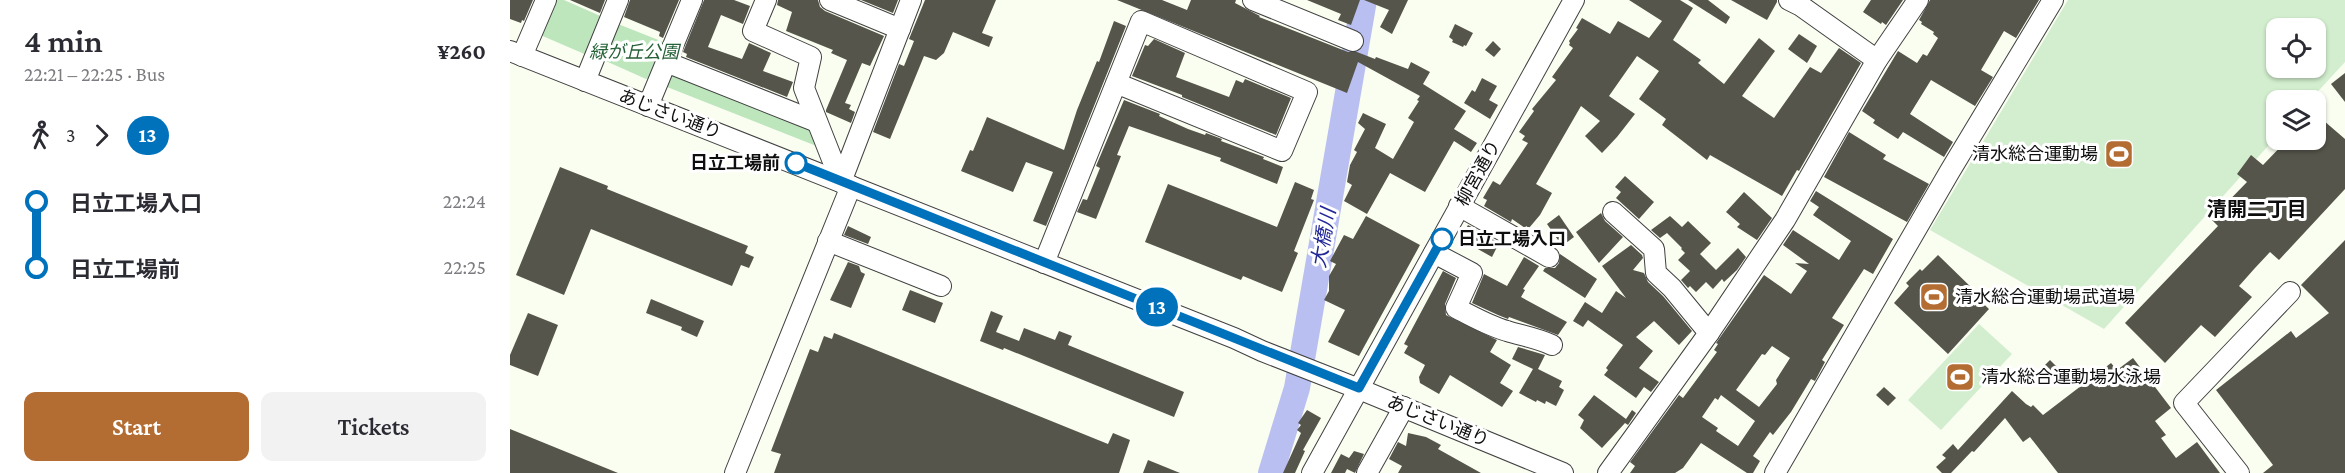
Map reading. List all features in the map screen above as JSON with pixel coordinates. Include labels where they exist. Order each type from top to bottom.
[{"type":"street","points":[[516,54],[546,0]]},
{"type":"street","points":[[585,81],[618,0]]},
{"type":"street","points":[[648,106],[692,0]]},
{"type":"street","points":[[766,0],[753,31],[811,57],[804,88],[846,184]]},
{"type":"street","points":[[830,0],[900,29]]},
{"type":"street","points":[[735,473],[828,241],[911,0]]},
{"type":"street","points":[[1253,0],[1353,41]]},
{"type":"street","name":"柳宮通り","points":[[1312,473],[1574,0]]},
{"type":"street","points":[[1790,0],[1877,60]]},
{"type":"street","points":[[1608,473],[1709,333],[1785,220],[1877,60],[1918,0]]},
{"type":"street","points":[[1775,473],[1950,171],[2053,0]]},
{"type":"street","points":[[1044,263],[1116,83],[1141,21],[1307,92],[1282,151],[1116,83]]},
{"type":"street","name":"あじさい通り","points":[[516,54],[1359,388],[1563,473]]},
{"type":"street","points":[[666,62],[817,122]]},
{"type":"street","points":[[1459,206],[1549,257]]},
{"type":"street","points":[[1612,212],[1654,249],[1656,273],[1672,288],[1709,333]]},
{"type":"street","points":[[828,241],[941,286]]},
{"type":"street","points":[[1434,253],[1472,273],[1456,308],[1483,322],[1552,345]]},
{"type":"street","points":[[2239,473],[2184,403],[2290,292]]},
{"type":"street","points":[[1367,473],[1404,407]]},
{"type":"green space","name":"緑が丘公園","points":[[553,0],[564,0],[605,18],[589,56],[538,34]]},
{"type":"green space","name":"清水総合運動場","points":[[2068,0],[2345,0],[2345,62],[2319,90],[2266,90],[2266,148],[2104,329],[1930,230]]},
{"type":"green space","name":"緑が丘公園","points":[[613,22],[666,43],[653,76],[646,79],[599,58]]},
{"type":"green space","name":"緑が丘公園","points":[[670,69],[815,127],[819,147],[662,85]]},
{"type":"green space","name":"清水総合運動場水泳場","points":[[1979,324],[2012,354],[1941,430],[1908,400]]},
{"type":"building","points":[[510,0],[533,0],[521,23],[510,19]]},
{"type":"building","points":[[570,0],[605,0],[600,13]]},
{"type":"building","points":[[630,0],[679,0],[663,38],[659,36],[660,32],[624,17]]},
{"type":"building","points":[[704,0],[734,0],[750,6],[743,24],[721,15],[708,47],[742,59],[749,43],[771,53],[763,71],[793,82],[787,97],[686,57],[687,54],[683,52]]},
{"type":"building","points":[[778,0],[818,0],[820,7],[825,11],[884,36],[870,66],[862,63],[845,103],[851,105],[849,109],[855,112],[851,123],[826,112],[847,60],[831,53],[833,50],[786,31],[792,12],[777,5]]},
{"type":"building","points":[[861,0],[898,0],[893,13]]},
{"type":"building","points":[[925,0],[996,0],[982,33],[993,37],[989,47],[953,32],[944,53],[936,60],[924,56],[890,139],[873,132],[899,64],[904,66],[914,41],[909,39]]},
{"type":"building","points":[[1117,0],[1162,0],[1187,10],[1191,0],[1236,0],[1235,3],[1259,17],[1348,52],[1357,52],[1375,59],[1376,57],[1408,69],[1411,62],[1430,72],[1423,84],[1466,111],[1454,129],[1477,143],[1471,152],[1454,141],[1425,192],[1390,173],[1367,214],[1344,201],[1352,185],[1347,182],[1350,165],[1357,152],[1354,150],[1365,129],[1358,123],[1363,113],[1386,124],[1375,148],[1393,159],[1414,122],[1408,118],[1420,96],[1358,62],[1347,93]]},
{"type":"building","points":[[1307,0],[1360,0],[1351,25],[1338,20],[1341,14]]},
{"type":"building","points":[[1364,0],[1408,0],[1392,34],[1380,27],[1389,10]]},
{"type":"building","points":[[1629,0],[1680,0],[1693,8],[1673,40],[1701,60],[1698,63],[1724,84],[1759,38],[1775,51],[1742,96],[1774,118],[1810,67],[1821,73],[1839,48],[1861,63],[1799,171],[1797,170],[1782,196],[1710,155],[1707,160],[1662,125],[1666,119],[1639,99],[1659,71],[1637,56],[1609,96],[1635,114],[1602,153],[1585,136],[1600,121],[1581,106],[1536,184],[1552,193],[1540,215],[1529,228],[1526,226],[1525,228],[1512,219],[1511,222],[1484,206],[1487,200],[1483,198],[1493,181],[1500,185],[1528,143],[1522,140],[1525,136],[1519,132],[1534,111],[1532,109],[1556,80],[1552,77],[1573,48],[1569,45],[1569,41],[1578,29],[1576,28],[1582,18],[1610,34],[1618,21],[1649,38],[1662,21]]},
{"type":"building","points":[[1688,0],[1708,0],[1730,17],[1726,24]]},
{"type":"building","points":[[1731,0],[1777,0],[1777,2],[1767,20]]},
{"type":"building","points":[[1871,0],[1903,0],[1886,25],[1863,12]]},
{"type":"building","points":[[1930,0],[2039,0],[2016,38],[2004,31],[1981,70],[1993,77],[1975,106],[1931,80],[1910,114],[1953,142],[1944,157],[1903,132],[1898,139],[1873,123],[1875,120],[1862,111],[1898,51],[1917,63],[1923,54],[1927,56],[1938,38],[1919,20]]},
{"type":"building","points":[[1114,21],[1126,26],[1046,226],[1033,221],[1053,172],[1026,162],[1013,192],[961,171],[970,150],[973,151],[987,117],[1064,150],[1077,110],[1097,61],[1099,62]]},
{"type":"building","points":[[1455,24],[1473,33],[1466,46],[1452,42],[1453,40],[1449,37]]},
{"type":"building","points":[[1799,34],[1817,46],[1807,63],[1788,49]]},
{"type":"building","points":[[1154,39],[1185,53],[1176,77],[1229,97],[1236,80],[1243,83],[1245,79],[1291,98],[1276,135],[1132,76],[1145,45],[1148,46]]},
{"type":"building","points":[[1493,41],[1501,49],[1494,57],[1485,50]]},
{"type":"building","points":[[2345,73],[2345,102],[2331,84]]},
{"type":"building","points":[[1482,78],[1497,86],[1489,100],[1498,105],[1490,119],[1464,103],[1472,90],[1475,92]]},
{"type":"building","points":[[1124,100],[1160,114],[1159,116],[1188,129],[1222,139],[1221,141],[1264,157],[1263,159],[1283,167],[1277,184],[1220,161],[1221,158],[1129,126],[1117,155],[1121,156],[1096,219],[1077,212],[1083,199],[1087,200],[1100,168],[1096,166]]},
{"type":"building","points":[[2326,123],[2345,139],[2345,189],[2279,260],[2270,252],[2239,286],[2252,297],[2215,337],[2201,325],[2165,363],[2125,323],[2218,226],[2211,219],[2247,182],[2237,174],[2251,155],[2263,165],[2277,150],[2326,150]]},
{"type":"building","points":[[1849,132],[1886,155],[1883,159],[1929,184],[1907,222],[1824,177]]},
{"type":"building","points":[[560,167],[608,186],[607,189],[748,246],[745,253],[754,257],[749,268],[741,265],[732,286],[591,229],[564,295],[516,275]]},
{"type":"building","points":[[1625,176],[1654,202],[1639,219],[1616,198],[1621,192],[1615,187]]},
{"type":"building","points":[[1295,182],[1314,190],[1311,199],[1314,200],[1294,251],[1298,253],[1282,292],[1243,276],[1241,280],[1145,242],[1168,184],[1277,227]]},
{"type":"building","points":[[1816,191],[1893,239],[1873,274],[1864,269],[1832,318],[1844,325],[1822,360],[1825,362],[1815,381],[1811,379],[1791,412],[1773,435],[1770,432],[1753,456],[1760,461],[1753,473],[1747,473],[1701,443],[1683,468],[1675,473],[1630,473],[1635,466],[1630,462],[1679,395],[1683,398],[1717,352],[1714,350],[1718,344],[1716,343],[1764,275],[1791,294],[1807,271],[1795,263],[1809,264],[1783,245],[1793,230],[1839,260],[1851,241],[1813,215],[1819,207],[1810,201]],"holes":[[[1772,346],[1790,358],[1776,380],[1777,384],[1759,407],[1736,390],[1762,354],[1765,355]],[[1721,395],[1755,421],[1738,446],[1716,431],[1718,428],[1702,417],[1715,398],[1718,400]]]},
{"type":"building","points":[[1744,192],[1772,218],[1757,240],[1737,227],[1740,224],[1726,212]]},
{"type":"building","points":[[1601,213],[1605,221],[1623,237],[1599,263],[1576,232]]},
{"type":"building","points":[[1559,215],[1574,237],[1562,246],[1547,224]]},
{"type":"building","points":[[1366,216],[1420,245],[1359,356],[1328,342],[1345,310],[1324,300],[1329,291],[1329,276],[1336,264],[1330,261],[1344,235],[1353,239]]},
{"type":"building","points":[[1670,216],[1682,227],[1688,221],[1711,243],[1700,254],[1716,270],[1738,248],[1746,257],[1737,270],[1724,282],[1722,279],[1713,289],[1706,282],[1696,292],[1690,286],[1688,288],[1681,280],[1690,271],[1678,260],[1685,253],[1682,248],[1667,233],[1660,238],[1651,230]]},
{"type":"building","points":[[1468,225],[1499,243],[1492,257],[1460,239]]},
{"type":"building","points":[[848,226],[871,237],[868,244],[844,235]]},
{"type":"building","points":[[2345,240],[2345,473],[2263,473],[2273,465],[2216,390],[2291,331],[2296,338],[2329,313],[2301,285]]},
{"type":"building","points":[[1631,245],[1643,258],[1633,270],[1644,273],[1648,282],[1663,296],[1692,331],[1679,345],[1654,321],[1636,337],[1653,351],[1639,368],[1659,382],[1651,392],[1644,387],[1636,398],[1604,375],[1608,370],[1606,368],[1623,345],[1588,320],[1583,327],[1573,321],[1585,302],[1602,313],[1616,291],[1626,298],[1602,266]]},
{"type":"building","points":[[1560,254],[1597,279],[1585,298],[1543,271],[1545,268],[1555,268],[1559,263]]},
{"type":"building","name":"清水総合運動場武道場","points":[[1938,255],[1975,291],[1973,294],[1989,309],[1948,354],[1894,303],[1909,286],[1906,283]]},
{"type":"building","points":[[1524,257],[1539,266],[1523,289],[1525,290],[1521,297],[1567,322],[1558,335],[1509,317],[1508,319],[1472,303],[1484,274],[1507,286]]},
{"type":"building","points":[[848,262],[859,266],[861,272],[865,274],[851,308],[830,300]]},
{"type":"building","points":[[1443,271],[1456,278],[1445,304],[1446,315],[1497,340],[1490,352],[1511,365],[1500,383],[1513,391],[1502,407],[1450,375],[1439,394],[1420,383],[1419,377],[1425,365],[1404,353],[1408,346],[1404,344]]},
{"type":"building","points":[[910,290],[943,303],[935,323],[902,310]]},
{"type":"building","points":[[651,299],[704,321],[697,337],[681,330],[682,327],[646,313]]},
{"type":"building","points":[[991,311],[1003,316],[996,332],[1019,341],[1024,328],[1055,340],[1059,331],[1072,336],[1068,345],[1184,392],[1174,417],[1004,348],[1003,350],[980,341]]},
{"type":"building","points":[[528,313],[558,325],[538,376],[510,365],[510,355]]},
{"type":"building","points":[[834,333],[1108,444],[1113,433],[1130,440],[1119,473],[774,473],[781,454],[771,451],[810,349],[818,352],[824,336],[832,339]]},
{"type":"building","points":[[1518,347],[1545,355],[1538,369],[1562,381],[1559,387],[1564,390],[1556,406],[1546,401],[1545,404],[1537,400],[1536,402],[1519,393],[1533,369],[1512,359]]},
{"type":"building","points":[[2133,358],[2171,408],[2155,421],[2166,435],[2161,438],[2176,458],[2197,442],[2220,473],[2058,473],[2030,437],[2023,442],[2005,418],[1951,473],[1942,473],[1936,467],[1946,458],[1942,455],[1953,444],[1958,450],[2012,391],[2043,415],[2111,363],[2117,370]]},
{"type":"building","points":[[2050,360],[2067,377],[2060,385],[2042,368]]},
{"type":"building","points":[[1884,387],[1896,398],[1888,406],[1876,395]]},
{"type":"building","points":[[1594,395],[1626,419],[1632,410],[1636,413],[1628,425],[1625,423],[1602,448],[1580,428],[1584,420],[1578,415]]},
{"type":"building","points":[[1307,410],[1321,418],[1303,450],[1305,451],[1295,473],[1283,473],[1301,433],[1297,430],[1301,425],[1298,423]]},
{"type":"building","points":[[510,429],[618,473],[510,473]]},
{"type":"building","points":[[1408,433],[1426,437],[1441,445],[1438,449],[1481,473],[1398,473],[1402,466],[1389,459],[1398,442],[1406,446]]},
{"type":"building","points":[[1354,451],[1364,454],[1355,473],[1347,469],[1345,473],[1331,473],[1341,454],[1349,458]]},
{"type":"building","points":[[1148,460],[1180,473],[1143,473]]},
{"type":"waterway","name":"大橋川","points":[[1271,473],[1297,388],[1364,0]]},
{"type":"bus line","name":"13","points":[[796,163],[1359,388],[1442,239]]},
{"type":"place","name":"清水総合運動場","points":[[2119,154]]},
{"type":"place","name":"日立工場前","points":[[796,163]]},
{"type":"place","name":"日立工場入口","points":[[1442,239]]},
{"type":"place","name":"清水総合運動場武道場","points":[[1934,297]]},
{"type":"place","name":"清水総合運動場水泳場","points":[[1960,377]]},
{"type":"district","name":"清開二丁目","points":[[2257,209]]}]
